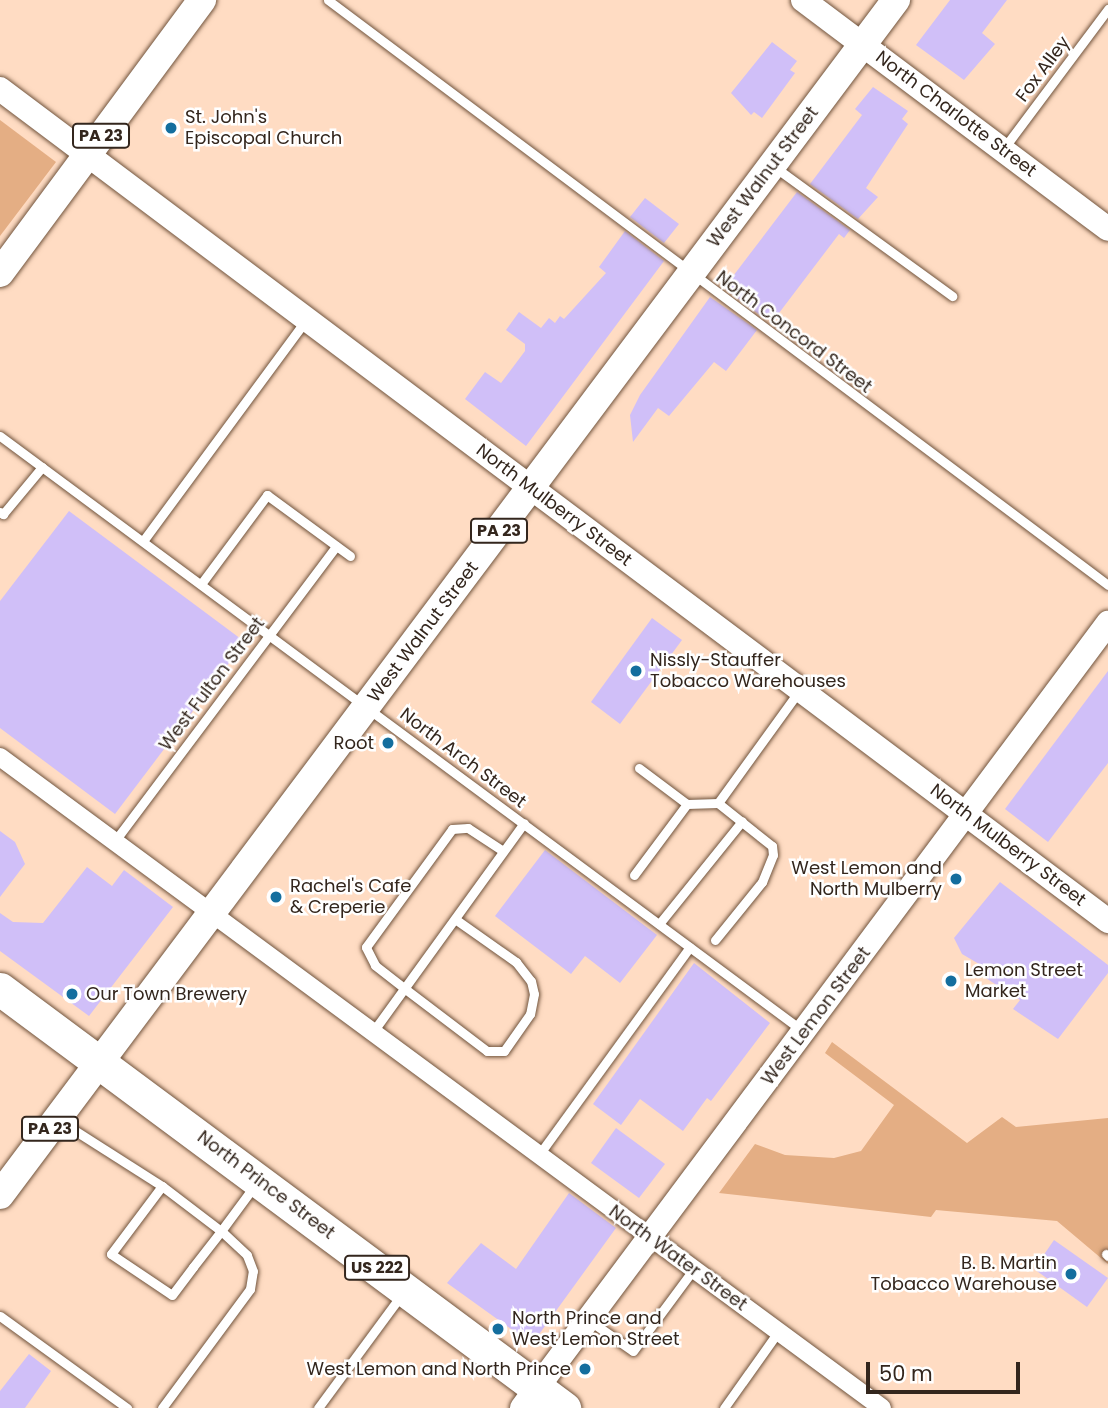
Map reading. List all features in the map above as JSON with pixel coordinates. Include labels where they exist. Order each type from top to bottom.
[{"type":"highway","name":"North Prince Street","points":[[0,989],[405,1289],[530,1398],[564,1408]]},
{"type":"main road","name":"PA 23","points":[[0,273],[202,0]]},
{"type":"main road","name":"West Walnut Street","points":[[0,1195],[896,0]]},
{"type":"street","name":"North Charlotte Street","points":[[803,0],[1108,229]]},
{"type":"street","name":"North Mulberry Street","points":[[0,89],[1108,921]]},
{"type":"street","name":"West Lemon Street","points":[[530,1398],[1108,623]]},
{"type":"street","name":"North Water Street","points":[[0,757],[882,1408]]},
{"type":"lane","name":"North Concord Street","points":[[328,0],[1108,586]]},
{"type":"lane","name":"Fox Alley","points":[[1003,149],[1108,9]]},
{"type":"lane","points":[[772,165],[952,296]]},
{"type":"lane","points":[[143,541],[306,319]]},
{"type":"lane","name":"North Arch Street","points":[[0,436],[804,1032]]},
{"type":"lane","points":[[0,512],[42,467]]},
{"type":"lane","points":[[201,584],[267,495],[350,556]]},
{"type":"lane","name":"West Fulton Street","points":[[114,842],[336,546]]},
{"type":"lane","points":[[718,803],[800,690]]},
{"type":"lane","points":[[639,768],[687,804],[718,803],[772,846],[773,855],[762,882],[715,940]]},
{"type":"lane","points":[[634,875],[687,804]]},
{"type":"lane","points":[[659,924],[742,821]]},
{"type":"lane","points":[[372,1033],[524,823]]},
{"type":"lane","points":[[455,919],[516,962],[531,981],[534,994],[530,1014],[504,1051],[487,1051],[404,988],[368,956],[369,939],[452,829],[468,828],[503,851]]},
{"type":"lane","points":[[538,1156],[690,947]]},
{"type":"lane","points":[[57,1119],[162,1186],[247,1255],[253,1271],[250,1289],[162,1408]]},
{"type":"lane","points":[[162,1186],[111,1254],[172,1295],[259,1180]]},
{"type":"lane","points":[[589,1320],[633,1351],[693,1270]]},
{"type":"lane","points":[[318,1408],[405,1289]]},
{"type":"lane","points":[[0,1316],[127,1408]]},
{"type":"lane","points":[[724,1408],[778,1332]]},
{"type":"shaded area","points":[[0,120],[56,162],[0,236]]},
{"type":"shaded area","points":[[832,1042],[967,1143],[1002,1117],[1016,1127],[1108,1118],[1108,1264],[1057,1221],[936,1210],[931,1217],[719,1193],[755,1144],[785,1155],[834,1158],[861,1151],[894,1105],[825,1053]]},
{"type":"building","points":[[950,0],[1007,0],[982,33],[995,44],[964,80],[916,45]]},
{"type":"building","points":[[772,42],[797,61],[790,70],[795,73],[762,118],[754,112],[751,115],[731,93]]},
{"type":"building","points":[[873,87],[908,111],[902,119],[908,124],[866,188],[878,197],[858,219],[810,184],[862,115],[855,109]]},
{"type":"building","points":[[797,192],[850,230],[844,238],[839,234],[776,317],[770,313],[765,319],[724,288]]},
{"type":"building","points":[[645,198],[679,224],[664,243],[630,217]]},
{"type":"building","points":[[625,231],[664,261],[526,446],[465,399],[485,372],[501,383],[525,351],[525,344],[506,330],[519,312],[541,328],[549,318],[555,323],[560,316],[564,319],[606,273],[599,267]]},
{"type":"building","points":[[710,297],[757,330],[726,371],[714,362],[669,416],[658,408],[633,442],[630,415],[640,395]]},
{"type":"building","points":[[69,511],[245,642],[115,814],[0,728],[0,601]]},
{"type":"building","name":"Nissly-Stauffer Tobacco Warehouses","points":[[652,618],[682,640],[620,724],[591,702]]},
{"type":"building","points":[[1108,671],[1108,763],[1048,842],[1005,809]]},
{"type":"building","points":[[0,831],[15,842],[25,864],[0,897]]},
{"type":"building","points":[[545,850],[657,935],[620,983],[585,956],[571,974],[495,916]]},
{"type":"building","points":[[87,867],[112,886],[124,870],[173,907],[89,1016],[0,951],[0,913],[13,922],[43,923]]},
{"type":"building","points":[[1000,882],[1108,965],[1108,973],[1058,1039],[1013,1009],[1020,1000],[981,975],[986,968],[962,954],[954,938]]},
{"type":"building","points":[[694,963],[770,1023],[711,1101],[707,1098],[683,1131],[640,1099],[621,1125],[593,1104]]},
{"type":"building","points":[[616,1128],[665,1164],[639,1198],[591,1163]]},
{"type":"building","points":[[569,1193],[616,1228],[532,1344],[447,1283],[481,1243],[516,1269]]},
{"type":"building","name":"B. B. Martin Tobacco Warehouse","points":[[1054,1240],[1108,1278],[1087,1307],[1034,1269]]},
{"type":"building","points":[[29,1354],[51,1371],[25,1408],[0,1408],[0,1391]]},
{"type":"place","name":"St. John's Episcopal Church","points":[[171,128]]},
{"type":"place","name":"Nissly-Stauffer Tobacco Warehouses","points":[[636,671]]},
{"type":"place","name":"Root","points":[[388,743]]},
{"type":"place","name":"West Lemon and North Mulberry","points":[[956,879]]},
{"type":"place","name":"Rachel's Cafe & Creperie","points":[[276,897]]},
{"type":"place","name":"Lemon Street Market","points":[[951,981]]},
{"type":"place","name":"Our Town Brewery","points":[[72,994]]},
{"type":"place","name":"B. B. Martin Tobacco Warehouse","points":[[1071,1274]]},
{"type":"place","name":"North Prince and West Lemon Street","points":[[498,1329]]},
{"type":"place","name":"West Lemon and North Prince","points":[[585,1369]]}]
